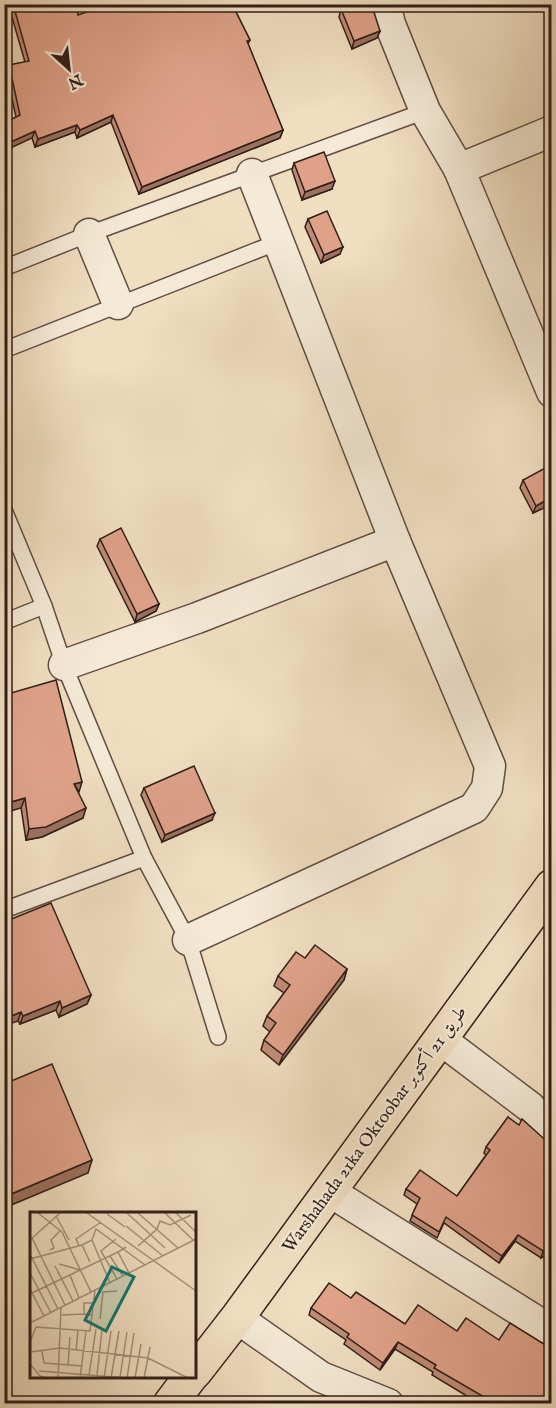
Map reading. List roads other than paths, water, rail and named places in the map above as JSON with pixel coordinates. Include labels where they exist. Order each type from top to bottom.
[{"type":"main road","name":"Warshahada 21ka Oktoobar طريق 21 أكتوبر","points":[[196,1371],[552,886]]},
{"type":"main road","points":[[170,1404],[190,1378]]},
{"type":"street","points":[[385,4],[390,24],[425,111],[459,169],[552,392]]},
{"type":"street","points":[[459,169],[552,131]]},
{"type":"street","points":[[188,940],[474,808],[487,788],[490,766],[395,541],[252,174]]},
{"type":"street","points":[[89,234],[118,304]]},
{"type":"street","points":[[64,665],[197,618],[395,541]]},
{"type":"street","points":[[440,1039],[530,1107],[552,1130]]},
{"type":"street","points":[[330,1191],[552,1330]]},
{"type":"street","points":[[237,1317],[321,1377],[388,1404]]},
{"type":"lane","points":[[4,268],[89,234],[425,111]]},
{"type":"lane","points":[[4,350],[278,242]]},
{"type":"lane","points":[[4,510],[44,606],[64,665],[144,858],[188,940],[218,1037]]},
{"type":"lane","points":[[4,622],[44,606]]},
{"type":"lane","points":[[4,910],[144,858]]}]
